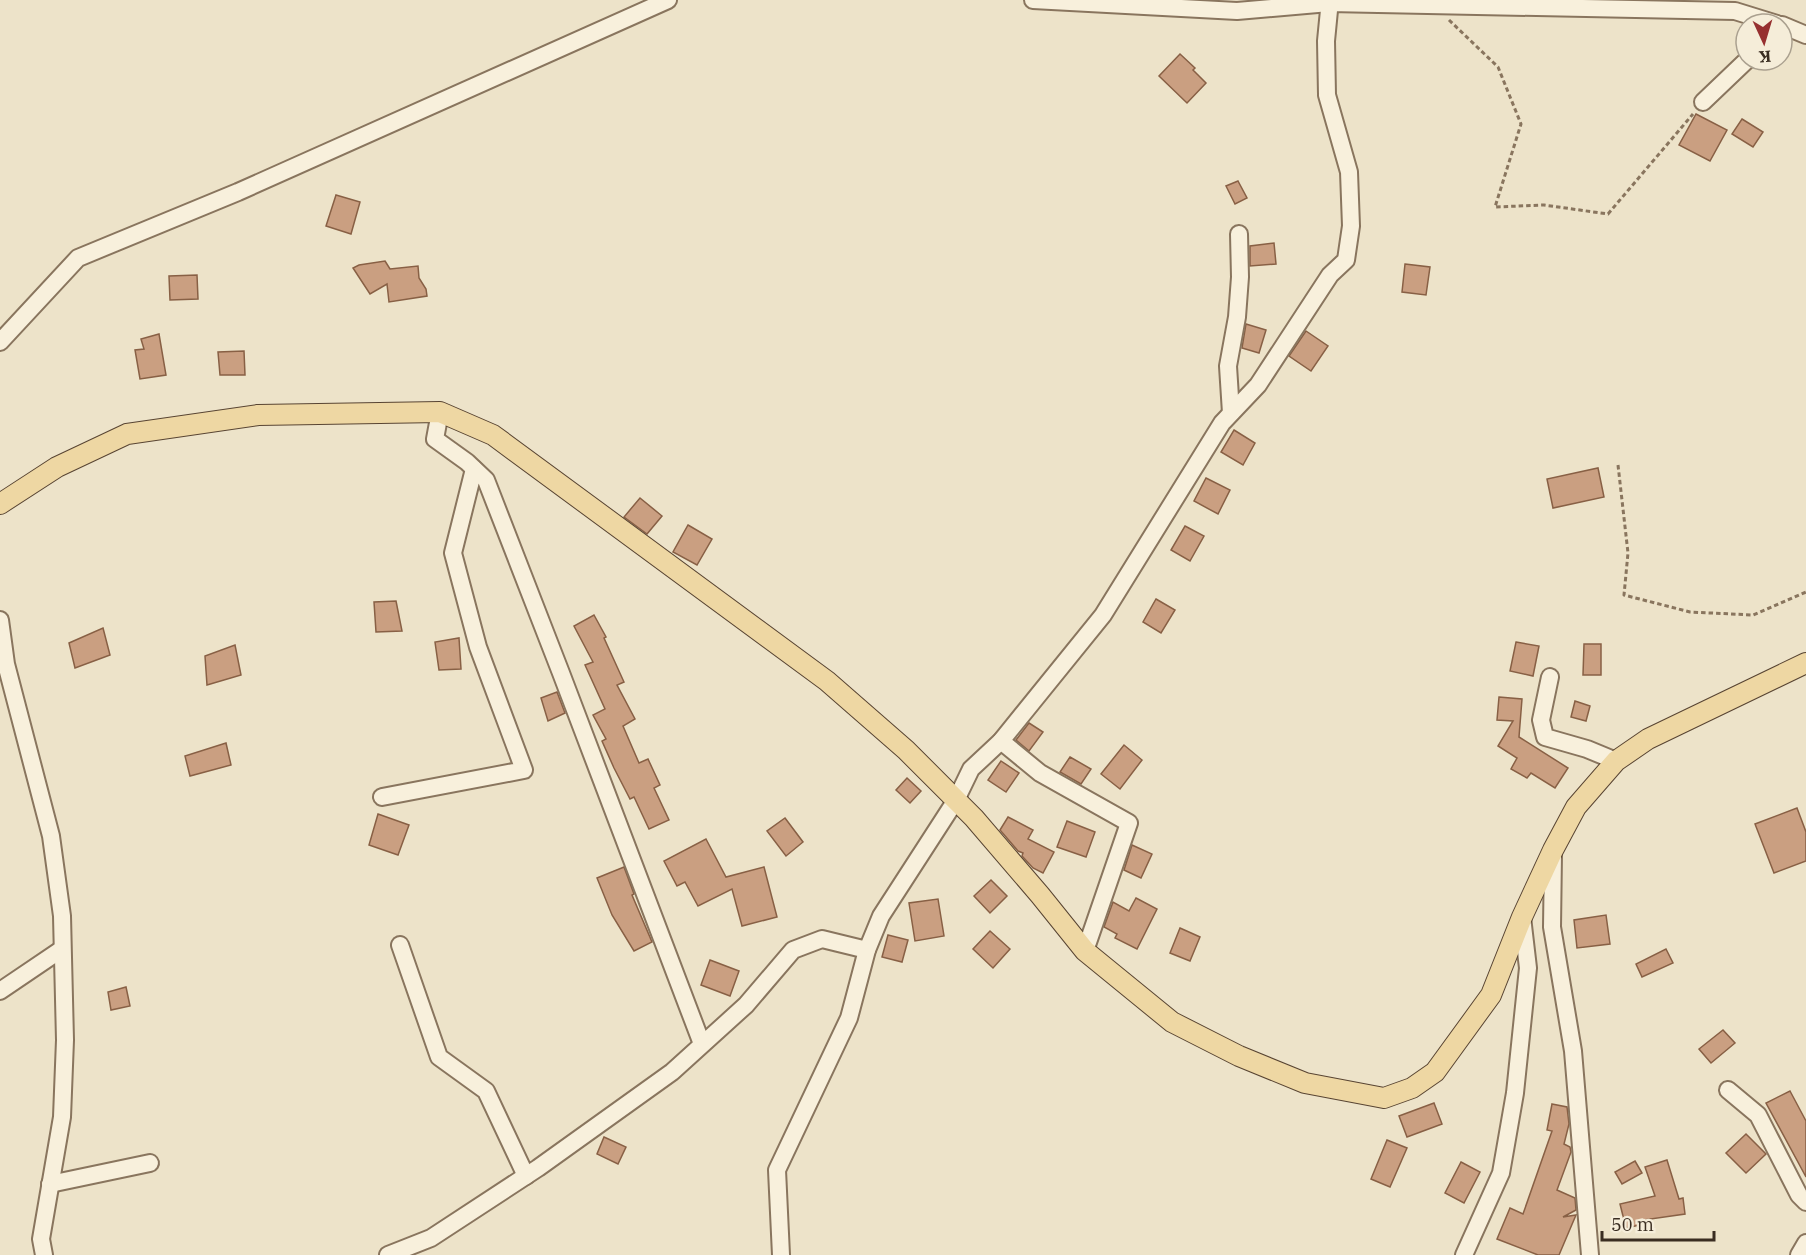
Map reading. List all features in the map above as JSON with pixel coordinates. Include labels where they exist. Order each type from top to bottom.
[{"type":"main road","points":[[0,504],[57,467],[127,434],[258,415],[441,412],[493,435],[827,681],[906,750],[974,818],[1085,951],[1173,1022],[1239,1056],[1305,1083],[1384,1098],[1412,1089],[1436,1072],[1491,995],[1522,917],[1553,850],[1576,807],[1616,761],[1648,739],[1806,663]]},
{"type":"street","points":[[0,342],[78,258],[238,192],[668,0]]},
{"type":"street","points":[[1032,0],[1237,11],[1330,1],[1738,12]]},
{"type":"street","points":[[781,1255],[777,1170],[849,1018],[867,950],[881,916],[956,800],[971,769],[1001,741],[1103,615],[1222,423],[1258,385],[1330,275],[1346,260],[1351,226],[1349,172],[1327,94],[1326,41],[1330,1]]},
{"type":"street","points":[[1703,102],[1734,72]]},
{"type":"street","points":[[1231,413],[1228,366],[1238,307],[1239,234]]},
{"type":"street","points":[[441,412],[435,439],[474,468],[486,480],[702,1044]]},
{"type":"street","points":[[382,797],[524,770],[478,647],[453,553],[474,468]]},
{"type":"street","points":[[0,620],[6,664],[51,836],[62,916],[65,1040],[62,1117],[41,1239],[44,1255]]},
{"type":"street","points":[[1550,677],[1541,720],[1545,737],[1587,749],[1616,761]]},
{"type":"street","points":[[1001,741],[1040,773],[1129,823],[1085,951]]},
{"type":"street","points":[[1553,850],[1552,927],[1572,1051],[1590,1255]]},
{"type":"street","points":[[1464,1255],[1501,1173],[1515,1093],[1528,968],[1522,917]]},
{"type":"street","points":[[388,1255],[431,1238],[526,1176],[672,1072],[746,1005],[793,950],[822,939],[867,950]]},
{"type":"street","points":[[400,945],[439,1057],[486,1091],[526,1176]]},
{"type":"street","points":[[0,991],[62,949]]},
{"type":"street","points":[[1728,1090],[1758,1115],[1799,1195],[1806,1202]]},
{"type":"street","points":[[50,1184],[150,1162]]},
{"type":"street","points":[[1799,1255],[1806,1243]]},
{"type":"path","points":[[1432,5],[1477,44],[1498,67],[1521,124],[1495,207],[1544,205],[1608,214],[1703,102]]},
{"type":"path","points":[[1618,465],[1628,553],[1623,595],[1690,612],[1753,615],[1806,592]]},
{"type":"building","points":[[1180,54],[1195,68],[1193,70],[1206,83],[1187,103],[1159,76]]},
{"type":"building","points":[[1696,114],[1727,130],[1710,161],[1679,145]]},
{"type":"building","points":[[1742,119],[1763,132],[1753,147],[1732,134]]},
{"type":"building","points":[[1238,181],[1247,198],[1235,204],[1226,186]]},
{"type":"building","points":[[336,195],[360,202],[351,234],[326,226]]},
{"type":"building","points":[[1274,243],[1276,264],[1250,266],[1250,246]]},
{"type":"building","points":[[385,261],[390,269],[418,266],[419,278],[426,289],[427,296],[389,302],[387,284],[370,294],[353,268]]},
{"type":"building","points":[[1405,264],[1430,267],[1426,295],[1402,292]]},
{"type":"building","points":[[197,275],[198,299],[170,300],[169,276]]},
{"type":"building","points":[[1246,324],[1266,330],[1259,353],[1242,348]]},
{"type":"building","points":[[1306,331],[1328,346],[1311,371],[1289,356]]},
{"type":"building","points":[[159,334],[166,375],[140,379],[135,350],[144,349],[141,339]]},
{"type":"building","points":[[244,351],[245,375],[220,375],[218,352]]},
{"type":"building","points":[[1234,430],[1255,443],[1243,465],[1221,452]]},
{"type":"building","points":[[1598,468],[1604,497],[1553,508],[1547,479]]},
{"type":"building","points":[[1206,478],[1230,490],[1218,514],[1194,501]]},
{"type":"building","points":[[640,498],[662,516],[647,534],[624,517]]},
{"type":"building","points":[[688,525],[712,539],[697,565],[673,552]]},
{"type":"building","points":[[1185,526],[1204,536],[1190,561],[1171,550]]},
{"type":"building","points":[[1156,599],[1175,610],[1161,633],[1143,622]]},
{"type":"building","points":[[396,601],[402,631],[376,632],[374,602]]},
{"type":"building","points":[[594,615],[606,637],[604,638],[624,682],[617,685],[635,719],[623,726],[639,763],[648,759],[660,785],[654,788],[669,820],[649,829],[634,797],[630,799],[614,768],[602,741],[606,739],[593,715],[605,709],[585,665],[593,662],[574,626]]},
{"type":"building","points":[[103,628],[110,655],[75,668],[69,643]]},
{"type":"building","points":[[459,638],[461,669],[439,670],[435,642]]},
{"type":"building","points":[[1516,642],[1539,646],[1533,676],[1510,671]]},
{"type":"building","points":[[1584,644],[1601,644],[1601,675],[1583,675]]},
{"type":"building","points":[[235,645],[241,675],[207,685],[205,656]]},
{"type":"building","points":[[557,692],[565,713],[548,721],[541,698]]},
{"type":"building","points":[[1499,697],[1522,699],[1519,737],[1568,768],[1555,788],[1531,773],[1527,778],[1511,769],[1517,758],[1498,746],[1513,721],[1497,720]]},
{"type":"building","points":[[1575,701],[1590,706],[1586,721],[1571,717]]},
{"type":"building","points":[[1029,723],[1043,732],[1029,751],[1016,740]]},
{"type":"building","points":[[226,743],[231,765],[190,776],[185,756]]},
{"type":"building","points":[[1124,745],[1142,760],[1120,789],[1101,774]]},
{"type":"building","points":[[1070,757],[1091,769],[1081,784],[1060,772]]},
{"type":"building","points":[[1001,761],[1019,773],[1006,792],[988,780]]},
{"type":"building","points":[[907,778],[921,791],[910,803],[896,790]]},
{"type":"building","points":[[1797,808],[1806,832],[1806,861],[1774,873],[1755,824]]},
{"type":"building","points":[[378,814],[409,825],[398,855],[369,845]]},
{"type":"building","points":[[1008,817],[1033,830],[1028,839],[1054,852],[1043,873],[1033,868],[1022,856],[1023,853],[1018,851],[1000,830]]},
{"type":"building","points":[[785,818],[803,842],[786,856],[767,831]]},
{"type":"building","points":[[1067,821],[1095,832],[1086,857],[1057,847]]},
{"type":"building","points":[[706,839],[726,877],[764,867],[777,917],[742,926],[732,889],[698,906],[685,882],[677,886],[664,861]]},
{"type":"building","points":[[1132,845],[1152,854],[1141,878],[1124,870]]},
{"type":"building","points":[[624,867],[634,894],[632,895],[652,942],[634,951],[612,915],[597,878]]},
{"type":"building","points":[[991,880],[1007,896],[990,913],[974,896]]},
{"type":"building","points":[[1136,898],[1157,909],[1137,949],[1115,938],[1117,934],[1104,927],[1113,902],[1129,911]]},
{"type":"building","points":[[938,899],[944,936],[915,941],[909,903]]},
{"type":"building","points":[[1606,915],[1610,944],[1577,948],[1574,920]]},
{"type":"building","points":[[1180,928],[1200,937],[1190,961],[1170,953]]},
{"type":"building","points":[[990,931],[1010,949],[993,968],[973,949]]},
{"type":"building","points":[[888,935],[908,940],[902,962],[882,957]]},
{"type":"building","points":[[1666,949],[1673,963],[1642,977],[1636,964]]},
{"type":"building","points":[[710,960],[739,971],[730,996],[701,985]]},
{"type":"building","points":[[126,987],[130,1006],[111,1010],[108,992]]},
{"type":"building","points":[[1723,1030],[1735,1043],[1711,1063],[1699,1049]]},
{"type":"building","points":[[1790,1091],[1806,1121],[1806,1177],[1766,1103]]},
{"type":"building","points":[[1434,1103],[1442,1124],[1407,1137],[1399,1116]]},
{"type":"building","points":[[1552,1104],[1567,1107],[1569,1124],[1564,1144],[1570,1147],[1571,1152],[1557,1190],[1575,1198],[1576,1210],[1563,1217],[1576,1215],[1559,1255],[1538,1255],[1497,1239],[1510,1208],[1523,1214],[1552,1131],[1547,1130]]},
{"type":"building","points":[[1746,1134],[1766,1154],[1746,1173],[1726,1153]]},
{"type":"building","points":[[604,1137],[626,1147],[618,1164],[597,1154]]},
{"type":"building","points":[[1387,1140],[1407,1148],[1390,1187],[1371,1179]]},
{"type":"building","points":[[1667,1160],[1679,1199],[1683,1198],[1685,1214],[1643,1220],[1644,1224],[1626,1228],[1620,1204],[1655,1196],[1645,1167]]},
{"type":"building","points":[[1635,1161],[1642,1173],[1622,1184],[1615,1172]]},
{"type":"building","points":[[1461,1162],[1480,1172],[1464,1203],[1445,1193]]}]
